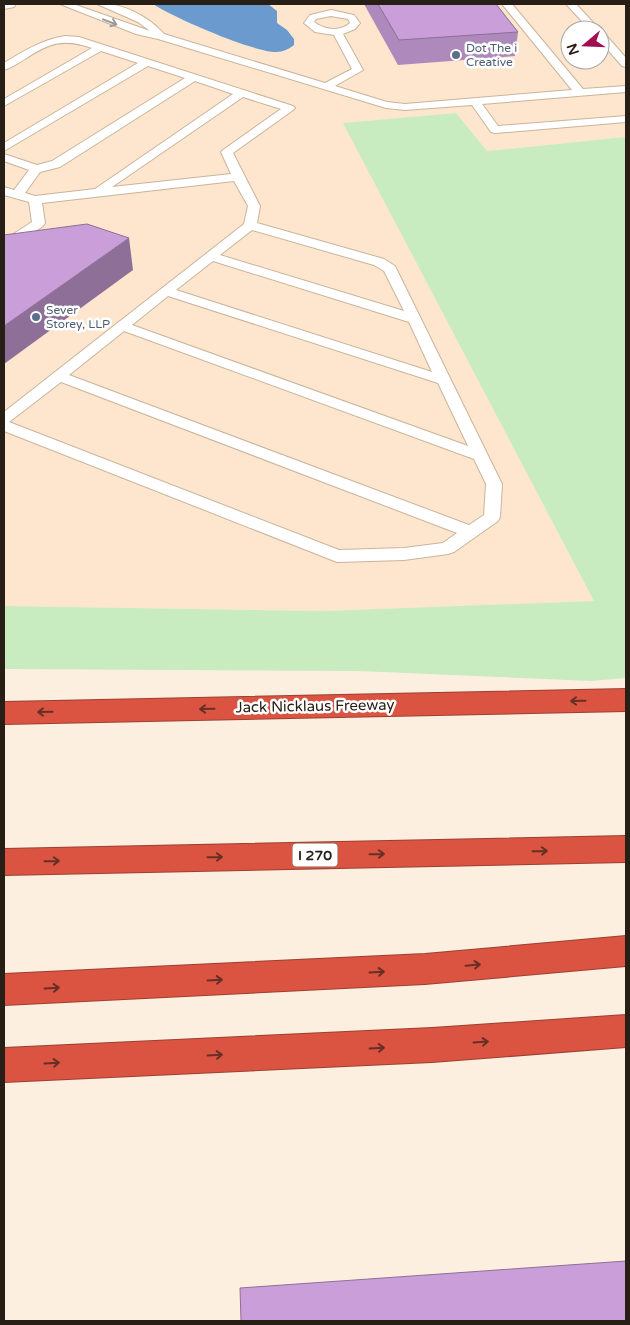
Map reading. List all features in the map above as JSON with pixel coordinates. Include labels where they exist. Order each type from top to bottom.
[{"type":"highway","name":"Jack Nicklaus Freeway","points":[[4,713],[626,700]]},
{"type":"highway","name":"I 270","points":[[4,862],[626,849]]},
{"type":"highway","points":[[4,990],[425,970],[626,951]]},
{"type":"highway","points":[[4,1065],[432,1045],[626,1031]]},
{"type":"street","points":[[4,5],[9,4]]},
{"type":"lane","points":[[65,4],[140,32],[160,36],[386,105],[405,107],[626,89]]},
{"type":"lane","points":[[102,4],[134,16],[154,28],[160,36]]},
{"type":"lane","points":[[325,4],[331,13]]},
{"type":"lane","points":[[507,4],[580,93]]},
{"type":"lane","points":[[572,4],[586,20]]},
{"type":"lane","points":[[331,13],[351,17],[355,23],[350,28],[336,31],[321,30],[309,23],[310,20],[318,15],[331,13]]},
{"type":"lane","points":[[327,86],[358,70],[336,31]]},
{"type":"lane","points":[[4,67],[48,41],[75,39],[289,108],[227,152],[254,206],[250,225],[4,419]]},
{"type":"lane","points":[[610,46],[626,64]]},
{"type":"lane","points":[[4,103],[100,47]]},
{"type":"lane","points":[[4,148],[147,62]]},
{"type":"lane","points":[[4,156],[36,169],[56,164],[194,77]]},
{"type":"lane","points":[[97,192],[243,92]]},
{"type":"lane","points":[[475,102],[495,130],[626,119]]},
{"type":"lane","points":[[17,195],[36,169]]},
{"type":"lane","points":[[4,191],[35,200],[238,177]]},
{"type":"lane","points":[[4,246],[39,223],[35,200]]},
{"type":"lane","points":[[4,426],[337,556],[404,554],[448,548],[492,517],[494,484],[390,269],[379,262],[250,225]]},
{"type":"lane","points":[[211,256],[414,320]]},
{"type":"lane","points":[[166,291],[444,380]]},
{"type":"lane","points":[[122,326],[480,456]]},
{"type":"lane","points":[[59,376],[471,532]]},
{"type":"shaded area","points":[[4,4],[626,4],[626,137],[487,151],[456,113],[344,123],[594,601],[325,611],[4,606]]},
{"type":"green space","points":[[456,113],[487,151],[626,137],[626,678],[591,681],[358,671],[4,669],[4,606],[325,611],[594,601],[343,123]]},
{"type":"water","points":[[153,4],[268,4],[277,11],[277,23],[287,30],[294,39],[294,45],[286,50],[276,52],[265,51],[233,41]]},
{"type":"building","points":[[378,4],[496,4],[518,32],[399,40]]},
{"type":"building","points":[[87,224],[129,238],[4,326],[4,235]]},
{"type":"building","points":[[626,1261],[626,1321],[241,1321],[240,1288]]},
{"type":"place","name":"Dot The i Creative","points":[[456,55]]},
{"type":"place","name":"Sever Storey, LLP","points":[[36,317]]}]
